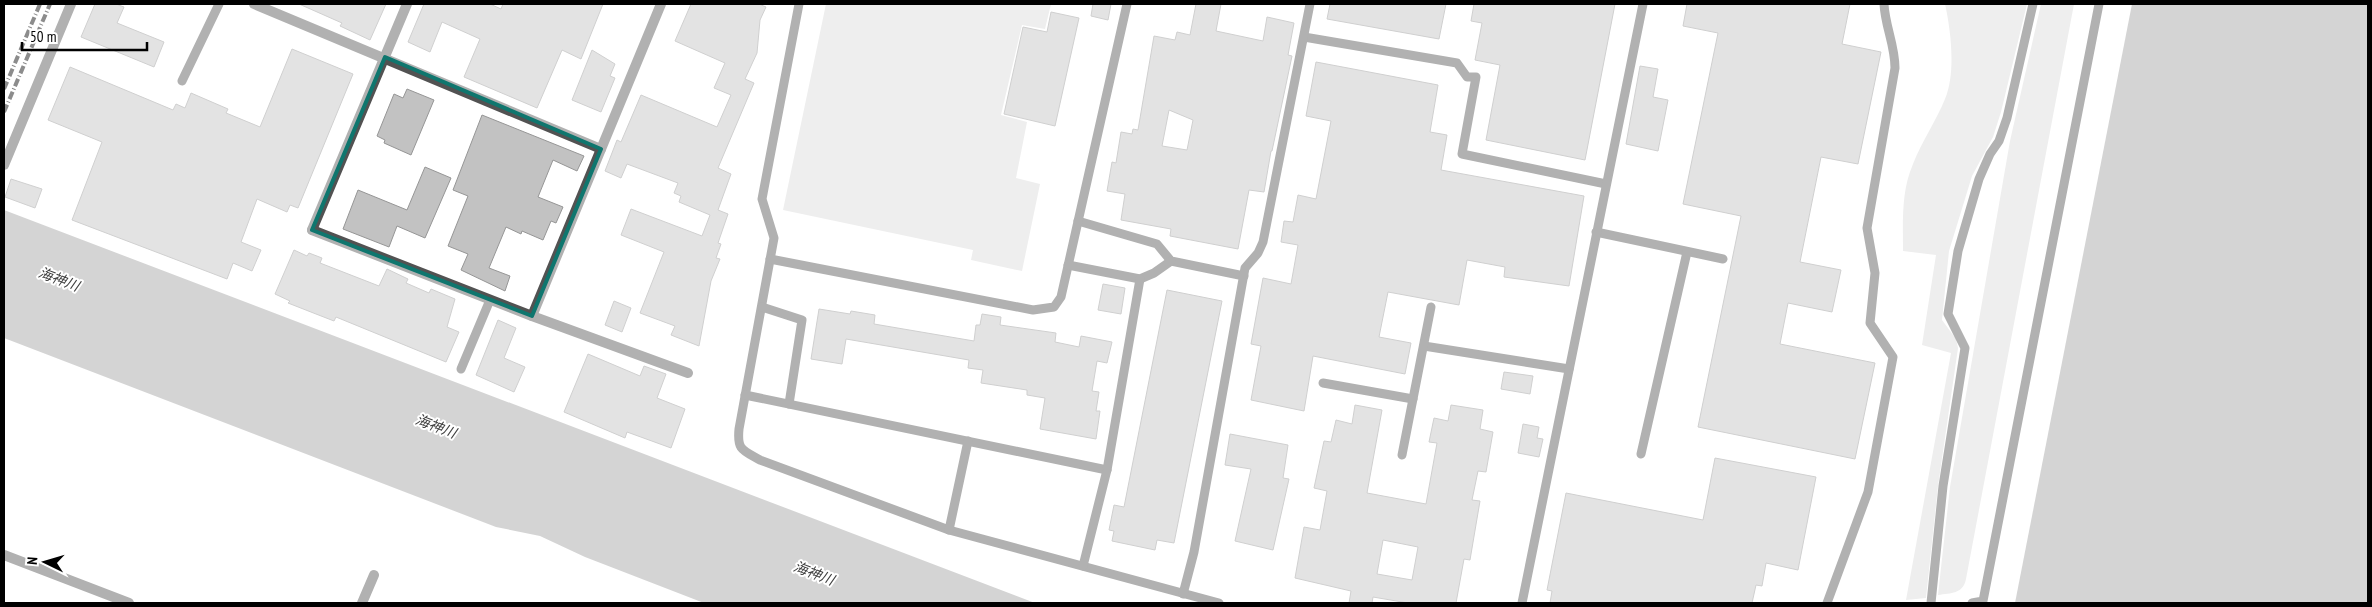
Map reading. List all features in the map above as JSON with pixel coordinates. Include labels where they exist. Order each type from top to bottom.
[{"type":"street","points":[[4,165],[71,4]]},
{"type":"street","points":[[254,4],[601,149]]},
{"type":"street","points":[[407,4],[312,230],[532,316],[688,373]]},
{"type":"street","points":[[532,316],[661,4]]},
{"type":"street","points":[[4,555],[129,603]]},
{"type":"street","points":[[362,603],[374,575]]},
{"type":"lane","points":[[182,81],[219,4]]},
{"type":"lane","points":[[799,4],[762,199],[774,238],[738,438],[742,450],[760,460],[949,530],[1219,603]]},
{"type":"lane","points":[[770,259],[1042,310],[1054,307],[1061,297],[1126,4]]},
{"type":"lane","points":[[1183,594],[1194,552],[1245,268],[1258,253],[1263,242],[1310,4]]},
{"type":"lane","points":[[1522,603],[1643,4]]},
{"type":"lane","points":[[1827,603],[1868,492],[1893,357],[1870,323],[1875,273],[1867,228],[1895,68],[1895,51],[1884,15],[1884,4]]},
{"type":"lane","points":[[1931,603],[1943,486],[1965,348],[1948,314],[1958,251],[1979,178],[1990,154],[1999,141],[2007,118],[2034,4]]},
{"type":"lane","points":[[1972,603],[1983,601],[2099,4]]},
{"type":"lane","points":[[1304,37],[1457,63],[1467,77],[1476,77],[1462,154],[1606,184]]},
{"type":"lane","points":[[1078,221],[1157,244],[1171,261],[1244,276]]},
{"type":"lane","points":[[1596,232],[1723,259]]},
{"type":"lane","points":[[1641,454],[1687,252]]},
{"type":"lane","points":[[1068,265],[1140,279],[1154,273],[1171,261]]},
{"type":"lane","points":[[1083,566],[1107,470],[1140,279]]},
{"type":"lane","points":[[460,369],[490,300]]},
{"type":"lane","points":[[762,307],[802,320],[789,404]]},
{"type":"lane","points":[[1402,455],[1431,308]]},
{"type":"lane","points":[[1424,346],[1569,370]]},
{"type":"lane","points":[[1323,383],[1414,399]]},
{"type":"lane","points":[[746,395],[1107,470]]},
{"type":"lane","points":[[949,530],[968,441]]},
{"type":"highlighted area","points":[[385,57],[601,149],[532,316],[312,230]]},
{"type":"shaded area","points":[[826,4],[1051,4],[1045,29],[1022,25],[1001,115],[1027,122],[1016,178],[1040,184],[1022,271],[971,260],[973,250],[783,210]]},
{"type":"shaded area","points":[[1945,4],[2027,4],[2001,112],[1993,137],[1972,176],[1949,251],[1942,320],[1956,339],[1958,348],[1938,486],[1926,598],[1906,600],[1951,353],[1922,345],[1936,255],[1903,251],[1906,185],[1917,156],[1948,89],[1951,65],[1951,39]]},
{"type":"shaded area","points":[[2041,4],[2074,4],[1966,579],[1959,590],[1938,595],[1950,487],[2010,141]]},
{"type":"water","points":[[2132,4],[2368,4],[2368,603],[2015,603]]},
{"type":"water","name":"海神川","points":[[4,210],[1035,603],[704,603],[585,557],[540,536],[496,527],[4,338]]},
{"type":"building","points":[[95,4],[116,4],[124,7],[117,23],[164,42],[154,67],[81,37]]},
{"type":"building","points":[[299,4],[386,4],[370,40],[340,26],[342,23]]},
{"type":"building","points":[[424,4],[490,4],[501,9],[503,4],[603,4],[581,59],[562,50],[537,108],[464,77],[480,39],[442,22],[430,52],[408,42]]},
{"type":"building","points":[[691,4],[759,4],[766,7],[760,20],[757,53],[745,79],[754,83],[718,168],[731,174],[718,210],[728,214],[718,243],[721,244],[716,258],[720,259],[711,281],[699,346],[671,335],[675,326],[640,313],[664,252],[621,235],[631,209],[702,236],[710,215],[679,202],[681,196],[674,193],[678,183],[627,164],[621,178],[605,171],[617,140],[621,142],[641,95],[717,127],[731,95],[714,88],[725,63],[675,41]]},
{"type":"building","points":[[1093,4],[1111,4],[1108,20],[1091,16]]},
{"type":"building","points":[[1196,4],[1221,4],[1216,31],[1263,41],[1267,17],[1294,23],[1288,55],[1292,56],[1264,192],[1249,190],[1238,249],[1170,236],[1171,229],[1121,220],[1125,194],[1107,191],[1112,162],[1116,163],[1121,132],[1132,134],[1133,129],[1138,130],[1154,36],[1175,40],[1177,32],[1190,35]],"holes":[[[1169,110],[1193,120],[1187,150],[1162,146]]]},
{"type":"building","points":[[1330,4],[1446,4],[1439,39],[1327,19]]},
{"type":"building","points":[[1474,4],[1615,4],[1585,160],[1486,140],[1500,65],[1475,60],[1482,23],[1471,21]]},
{"type":"building","points":[[1687,4],[1850,4],[1842,44],[1881,52],[1858,164],[1821,157],[1800,262],[1841,270],[1832,312],[1788,303],[1780,344],[1875,363],[1855,459],[1698,427],[1741,216],[1683,204],[1718,33],[1683,26]]},
{"type":"building","points":[[1051,12],[1079,18],[1055,126],[1004,114],[1023,27],[1047,32]]},
{"type":"building","points":[[292,49],[353,74],[298,208],[290,205],[287,212],[257,199],[241,242],[261,250],[252,271],[233,263],[227,279],[72,220],[102,142],[48,120],[70,67],[173,110],[176,104],[185,108],[191,93],[228,109],[226,113],[260,127]]},
{"type":"building","points":[[592,50],[615,64],[610,76],[615,78],[601,112],[572,100]]},
{"type":"building","points":[[1316,62],[1438,85],[1430,132],[1447,135],[1441,170],[1584,196],[1569,286],[1504,277],[1505,267],[1467,260],[1459,305],[1388,292],[1379,337],[1411,343],[1405,374],[1313,356],[1304,411],[1251,400],[1261,346],[1251,344],[1263,278],[1291,284],[1298,245],[1281,242],[1284,221],[1293,222],[1298,195],[1316,199],[1331,121],[1306,116]]},
{"type":"building","points":[[1640,66],[1658,69],[1653,97],[1668,100],[1658,151],[1626,144]]},
{"type":"building","points":[[407,89],[434,100],[411,155],[384,143],[385,140],[377,136],[394,94],[403,98]]},
{"type":"building","points":[[482,115],[584,156],[577,171],[553,160],[538,197],[563,207],[556,223],[551,221],[543,240],[522,231],[521,234],[506,227],[489,268],[510,276],[505,291],[461,270],[468,254],[448,246],[468,196],[453,190]]},
{"type":"building","points":[[425,167],[451,178],[425,238],[397,226],[389,247],[343,229],[358,190],[407,210]]},
{"type":"building","points":[[11,179],[42,189],[35,208],[5,197]]},
{"type":"building","points":[[294,250],[307,256],[309,253],[322,258],[320,263],[379,286],[387,269],[408,279],[406,283],[429,293],[431,289],[455,299],[447,327],[459,332],[446,362],[336,317],[334,321],[288,303],[290,301],[275,294]]},
{"type":"building","points":[[1103,284],[1125,288],[1121,314],[1098,310]]},
{"type":"building","points":[[1167,290],[1222,301],[1174,543],[1157,540],[1155,550],[1112,541],[1114,531],[1109,530],[1114,505],[1124,507]]},
{"type":"building","points":[[614,301],[631,308],[622,332],[605,325]]},
{"type":"building","points":[[819,309],[850,314],[851,311],[875,315],[874,324],[974,341],[976,325],[980,325],[982,314],[1001,317],[1000,325],[1056,333],[1055,342],[1079,347],[1081,336],[1112,342],[1107,363],[1097,361],[1092,391],[1099,392],[1096,411],[1100,411],[1096,439],[1040,429],[1045,398],[1027,395],[1027,390],[981,383],[983,370],[968,368],[969,360],[846,339],[842,364],[811,359]]},
{"type":"building","points":[[498,320],[516,328],[504,358],[525,367],[514,392],[476,375]]},
{"type":"building","points":[[588,354],[640,376],[644,366],[666,374],[657,398],[685,409],[671,448],[627,432],[625,438],[564,412]]},
{"type":"building","points":[[1504,372],[1533,376],[1530,394],[1501,389]]},
{"type":"building","points":[[1355,405],[1382,410],[1367,493],[1426,504],[1437,443],[1429,442],[1434,418],[1448,421],[1451,405],[1483,410],[1480,429],[1493,432],[1486,472],[1478,471],[1472,500],[1480,501],[1470,560],[1464,559],[1456,603],[1408,603],[1373,597],[1372,603],[1349,603],[1351,591],[1295,578],[1304,527],[1320,530],[1327,491],[1314,488],[1324,441],[1331,442],[1336,420],[1352,424]],"holes":[[[1383,540],[1418,547],[1412,580],[1377,574]]]},
{"type":"building","points":[[1523,424],[1539,427],[1537,438],[1543,439],[1539,457],[1518,453]]},
{"type":"building","points":[[1230,434],[1288,445],[1283,478],[1289,479],[1273,550],[1235,541],[1251,469],[1225,465]]},
{"type":"building","points":[[1715,458],[1816,477],[1798,570],[1766,563],[1762,586],[1756,585],[1752,603],[1550,603],[1552,591],[1547,590],[1566,493],[1703,520]]},
{"type":"railway","points":[[4,89],[40,4]]},
{"type":"railway","points":[[4,112],[50,4]]}]
